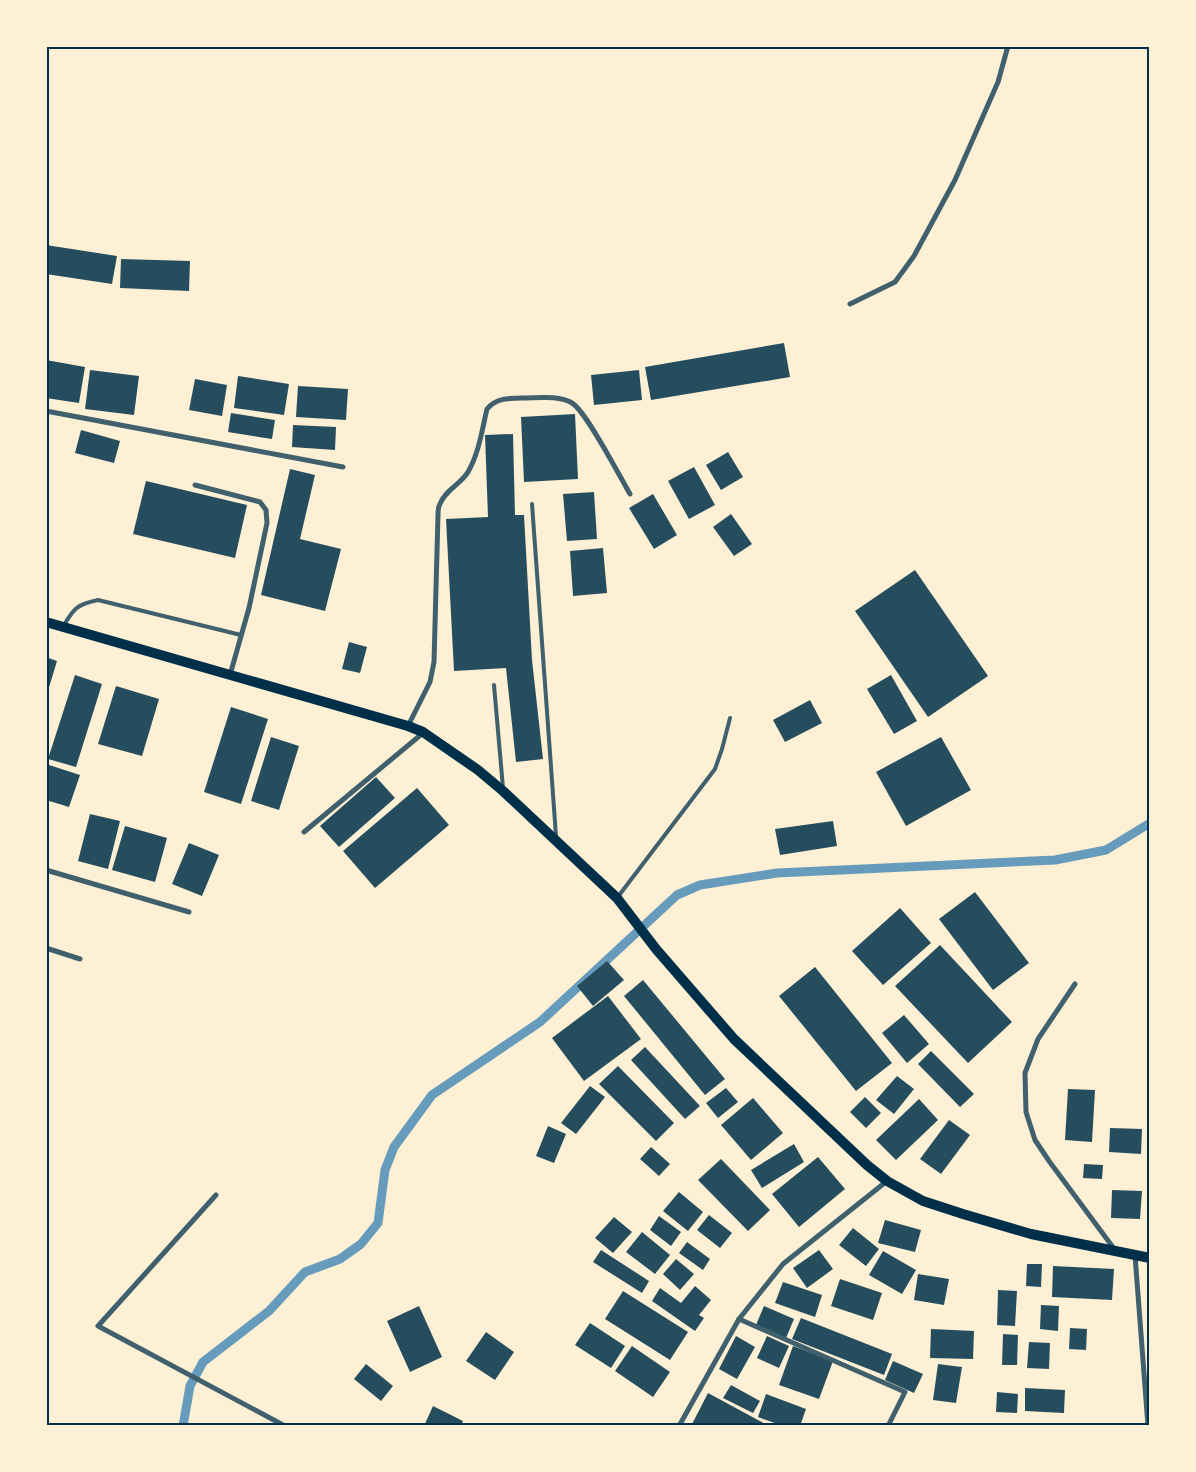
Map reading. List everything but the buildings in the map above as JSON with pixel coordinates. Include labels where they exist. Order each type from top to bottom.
[{"type":"main road","points":[[46,622],[408,726],[423,732],[478,770],[503,791],[617,898],[656,949],[734,1039],[861,1159],[887,1181],[923,1201],[1031,1234],[1150,1258]]},
{"type":"street","points":[[850,304],[895,282],[914,256],[959,171],[998,82],[1008,46]]},
{"type":"street","points":[[1144,46],[1150,48]]},
{"type":"street","points":[[408,726],[430,682],[434,662],[438,515],[440,503],[448,493],[463,481],[470,470],[476,456],[487,409],[491,404],[499,400],[514,398],[560,399],[572,402],[588,422],[630,494]]},
{"type":"street","points":[[46,411],[343,467]]},
{"type":"street","points":[[195,485],[260,502],[266,510],[267,523],[249,608],[230,676]]},
{"type":"street","points":[[304,832],[423,732]]},
{"type":"street","points":[[46,870],[188,912]]},
{"type":"street","points":[[46,948],[80,959]]},
{"type":"street","points":[[1075,984],[1038,1040],[1025,1073],[1026,1112],[1036,1140],[1049,1161],[1116,1251]]},
{"type":"street","points":[[679,1426],[739,1318],[783,1264],[887,1181]]},
{"type":"street","points":[[216,1195],[98,1326],[285,1426]]},
{"type":"street","points":[[1135,1255],[1148,1426]]},
{"type":"street","points":[[739,1318],[905,1392],[888,1426]]},
{"type":"lane","points":[[532,504],[556,839]]},
{"type":"lane","points":[[63,627],[72,610],[83,603],[98,600],[241,635]]},
{"type":"lane","points":[[494,685],[503,791]]},
{"type":"lane","points":[[617,898],[715,769],[730,718]]},
{"type":"waterway","points":[[183,1426],[190,1386],[203,1362],[269,1311],[305,1272],[340,1259],[361,1244],[378,1223],[385,1170],[394,1147],[432,1095],[540,1022],[677,895],[700,885],[777,873],[1055,860],[1106,850],[1150,823]]}]
